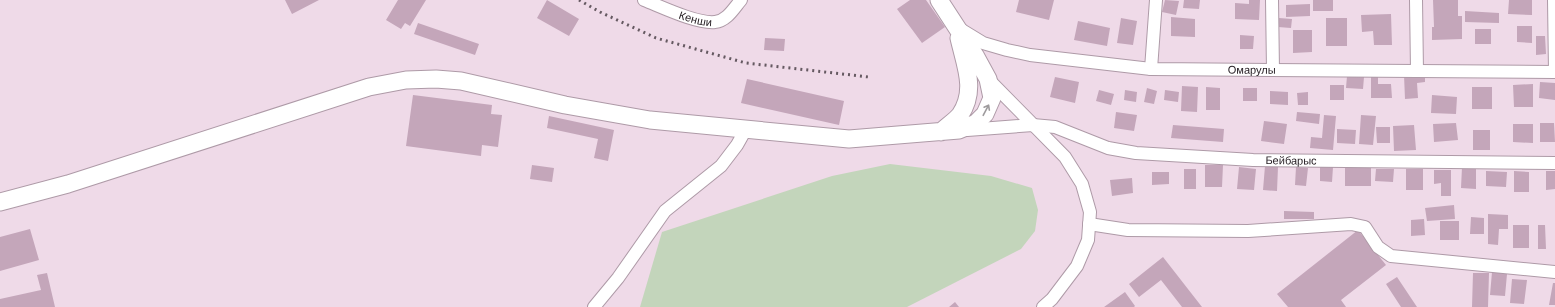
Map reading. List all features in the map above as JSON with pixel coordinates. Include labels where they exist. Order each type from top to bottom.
[{"type":"main road","points":[[0,202],[68,184],[370,87],[406,80],[436,78],[461,81],[565,105],[650,120],[849,139],[959,130],[976,123],[985,114],[992,98],[988,79],[976,57],[939,0]]},
{"type":"main road","points":[[941,132],[959,116],[968,100],[970,81],[956,26]]},
{"type":"street","name":"Кенши","points":[[644,0],[692,19],[716,22],[728,16],[741,0]]},
{"type":"street","points":[[1151,69],[1156,0]]},
{"type":"street","points":[[1272,0],[1273,70]]},
{"type":"street","points":[[1416,0],[1417,71]]},
{"type":"street","points":[[1554,0],[1555,72]]},
{"type":"street","name":"Омарулы","points":[[956,26],[983,43],[1007,50],[1030,55],[1151,69],[1555,72]]},
{"type":"street","points":[[988,79],[1064,157],[1082,184],[1090,212],[1088,240],[1077,266],[1052,299],[1043,307]]},
{"type":"street","name":"Бейбарыс","points":[[959,130],[1033,125],[1055,127],[1108,148],[1136,153],[1253,160],[1555,163]]},
{"type":"street","points":[[594,307],[618,278],[665,211],[721,166],[737,145],[746,129]]},
{"type":"street","points":[[1089,224],[1128,230],[1248,232],[1351,224],[1365,227],[1378,247],[1391,256],[1555,272]]},
{"type":"green space","points":[[890,164],[991,176],[1032,188],[1038,210],[1035,231],[1021,249],[907,307],[640,307],[662,232],[832,176]]},
{"type":"building","points":[[285,0],[319,0],[292,14]]},
{"type":"building","points":[[398,0],[426,0],[410,26],[405,23],[401,29],[386,20]]},
{"type":"building","points":[[547,0],[579,19],[569,36],[537,18]]},
{"type":"building","points":[[910,0],[926,0],[945,27],[922,43],[897,9]]},
{"type":"building","points":[[1019,0],[1054,0],[1049,20],[1016,12]]},
{"type":"building","points":[[1165,0],[1179,1],[1176,15],[1162,12]]},
{"type":"building","points":[[1184,0],[1200,0],[1199,9],[1183,8]]},
{"type":"building","points":[[1249,0],[1260,0],[1259,20],[1235,19],[1235,3],[1249,4]]},
{"type":"building","points":[[1313,0],[1333,0],[1333,11],[1313,11]]},
{"type":"building","points":[[1433,0],[1458,0],[1458,16],[1462,16],[1462,39],[1432,40],[1432,27],[1434,27]]},
{"type":"building","points":[[1509,0],[1532,0],[1532,15],[1508,14]]},
{"type":"building","points":[[1310,4],[1310,16],[1286,17],[1286,5]]},
{"type":"building","points":[[1465,11],[1499,13],[1499,23],[1465,22]]},
{"type":"building","points":[[1391,14],[1392,45],[1374,45],[1373,31],[1362,32],[1361,15]]},
{"type":"building","points":[[1171,17],[1195,19],[1195,37],[1171,36]]},
{"type":"building","points":[[1121,18],[1137,21],[1133,45],[1117,43]]},
{"type":"building","points":[[1279,18],[1292,19],[1291,28],[1278,27]]},
{"type":"building","points":[[1326,18],[1347,18],[1347,46],[1326,46]]},
{"type":"building","points":[[1078,21],[1110,28],[1107,46],[1074,40]]},
{"type":"building","points":[[418,23],[479,44],[475,55],[414,34]]},
{"type":"building","points":[[1517,26],[1532,26],[1532,43],[1517,42]]},
{"type":"building","points":[[1475,29],[1491,29],[1491,44],[1475,44]]},
{"type":"building","points":[[1293,30],[1312,30],[1312,52],[1293,53]]},
{"type":"building","points":[[1240,35],[1254,36],[1253,49],[1240,49]]},
{"type":"building","points":[[1536,36],[1545,36],[1546,54],[1536,55]]},
{"type":"building","points":[[765,38],[785,39],[784,51],[764,50]]},
{"type":"building","points":[[1371,73],[1378,73],[1378,84],[1391,84],[1392,98],[1371,98]]},
{"type":"building","points":[[1425,74],[1425,82],[1417,83],[1418,98],[1405,99],[1404,75]]},
{"type":"building","points":[[1347,76],[1364,77],[1363,89],[1346,88]]},
{"type":"building","points":[[1055,77],[1079,82],[1075,103],[1050,97]]},
{"type":"building","points":[[747,79],[844,101],[839,125],[741,103]]},
{"type":"building","points":[[1540,82],[1555,83],[1555,100],[1539,98]]},
{"type":"building","points":[[1533,84],[1533,107],[1514,107],[1513,85]]},
{"type":"building","points":[[1330,85],[1344,85],[1344,100],[1330,100]]},
{"type":"building","points":[[1182,86],[1198,87],[1197,112],[1181,111]]},
{"type":"building","points":[[1206,87],[1220,88],[1220,110],[1206,110]]},
{"type":"building","points":[[1472,87],[1492,87],[1492,109],[1472,109]]},
{"type":"building","points":[[1147,88],[1157,91],[1154,104],[1144,102]]},
{"type":"building","points":[[1243,88],[1257,88],[1257,101],[1243,101]]},
{"type":"building","points":[[1099,90],[1114,94],[1111,105],[1096,101]]},
{"type":"building","points":[[1125,90],[1137,92],[1136,102],[1124,100]]},
{"type":"building","points":[[1165,90],[1179,92],[1178,102],[1164,100]]},
{"type":"building","points":[[1270,91],[1288,92],[1288,105],[1270,104]]},
{"type":"building","points":[[1308,92],[1308,105],[1298,105],[1297,93]]},
{"type":"building","points":[[413,95],[492,105],[491,114],[502,115],[498,147],[482,145],[481,156],[406,146]]},
{"type":"building","points":[[1432,95],[1457,97],[1456,114],[1431,113]]},
{"type":"building","points":[[1116,112],[1137,115],[1134,131],[1114,128]]},
{"type":"building","points":[[1297,112],[1320,114],[1319,124],[1296,121]]},
{"type":"building","points":[[1324,115],[1336,116],[1333,150],[1310,148],[1311,137],[1322,138]]},
{"type":"building","points":[[1361,115],[1376,116],[1373,145],[1359,144]]},
{"type":"building","points":[[549,116],[614,130],[608,161],[594,158],[598,139],[547,128]]},
{"type":"building","points":[[1264,121],[1287,124],[1284,144],[1261,141]]},
{"type":"building","points":[[1456,123],[1458,140],[1434,142],[1433,124]]},
{"type":"building","points":[[1540,123],[1554,123],[1555,142],[1540,142]]},
{"type":"building","points":[[1513,124],[1533,124],[1533,143],[1513,142]]},
{"type":"building","points":[[1173,125],[1224,129],[1223,142],[1171,138]]},
{"type":"building","points":[[1414,125],[1416,150],[1394,151],[1393,126]]},
{"type":"building","points":[[1376,127],[1390,127],[1390,143],[1377,143]]},
{"type":"building","points":[[1337,129],[1356,130],[1355,144],[1337,143]]},
{"type":"building","points":[[1473,130],[1490,130],[1490,150],[1473,150]]},
{"type":"building","points":[[532,165],[554,168],[552,182],[530,179]]},
{"type":"building","points":[[1205,165],[1223,165],[1222,187],[1205,187]]},
{"type":"building","points":[[1265,166],[1278,167],[1277,191],[1263,190]]},
{"type":"building","points":[[1239,167],[1256,169],[1254,190],[1237,189]]},
{"type":"building","points":[[1296,167],[1308,168],[1306,186],[1295,185]]},
{"type":"building","points":[[1320,167],[1333,167],[1332,182],[1320,181]]},
{"type":"building","points":[[1345,167],[1371,167],[1371,186],[1345,186]]},
{"type":"building","points":[[1462,167],[1476,168],[1476,189],[1461,188]]},
{"type":"building","points":[[1184,169],[1196,169],[1196,189],[1184,189]]},
{"type":"building","points":[[1376,169],[1394,169],[1393,182],[1375,181]]},
{"type":"building","points":[[1406,169],[1423,169],[1423,190],[1406,190]]},
{"type":"building","points":[[1434,170],[1451,170],[1451,196],[1441,196],[1441,183],[1434,184]]},
{"type":"building","points":[[1486,171],[1507,172],[1506,187],[1486,186]]},
{"type":"building","points":[[1514,171],[1529,172],[1529,192],[1514,192]]},
{"type":"building","points":[[1546,171],[1555,171],[1555,189],[1546,190]]},
{"type":"building","points":[[1152,172],[1169,172],[1169,184],[1152,185]]},
{"type":"building","points":[[1132,178],[1133,193],[1112,196],[1110,180]]},
{"type":"building","points":[[1454,205],[1455,219],[1427,221],[1425,208]]},
{"type":"building","points":[[1284,211],[1314,212],[1314,219],[1284,219]]},
{"type":"building","points":[[1488,214],[1508,215],[1508,229],[1499,229],[1498,245],[1488,244]]},
{"type":"building","points":[[1471,217],[1484,218],[1484,234],[1470,234]]},
{"type":"building","points":[[1424,219],[1425,235],[1411,236],[1411,220]]},
{"type":"building","points":[[1440,221],[1459,221],[1459,240],[1440,240]]},
{"type":"building","points":[[1513,225],[1529,225],[1529,248],[1513,248]]},
{"type":"building","points":[[1538,225],[1545,225],[1546,249],[1538,249]]},
{"type":"building","points":[[30,229],[39,260],[0,271],[0,237]]},
{"type":"building","points":[[1358,230],[1386,265],[1341,300],[1346,307],[1288,307],[1277,294]]},
{"type":"building","points":[[1163,257],[1202,307],[1182,307],[1161,280],[1139,297],[1129,284]]},
{"type":"building","points":[[1492,272],[1507,274],[1505,296],[1490,295]]},
{"type":"building","points":[[47,273],[55,307],[0,307],[0,299],[41,290],[37,275]]},
{"type":"building","points":[[1473,273],[1489,273],[1488,307],[1472,307]]},
{"type":"building","points":[[1397,277],[1417,307],[1401,307],[1386,284]]},
{"type":"building","points":[[1512,279],[1527,280],[1524,304],[1510,303]]},
{"type":"building","points":[[1553,283],[1555,283],[1555,305],[1549,305]]},
{"type":"building","points":[[1125,292],[1135,306],[1134,307],[1104,307]]},
{"type":"building","points":[[955,302],[959,307],[949,307]]},
{"type":"railway","points":[[579,0],[600,12],[656,38],[746,63],[869,77]]}]
